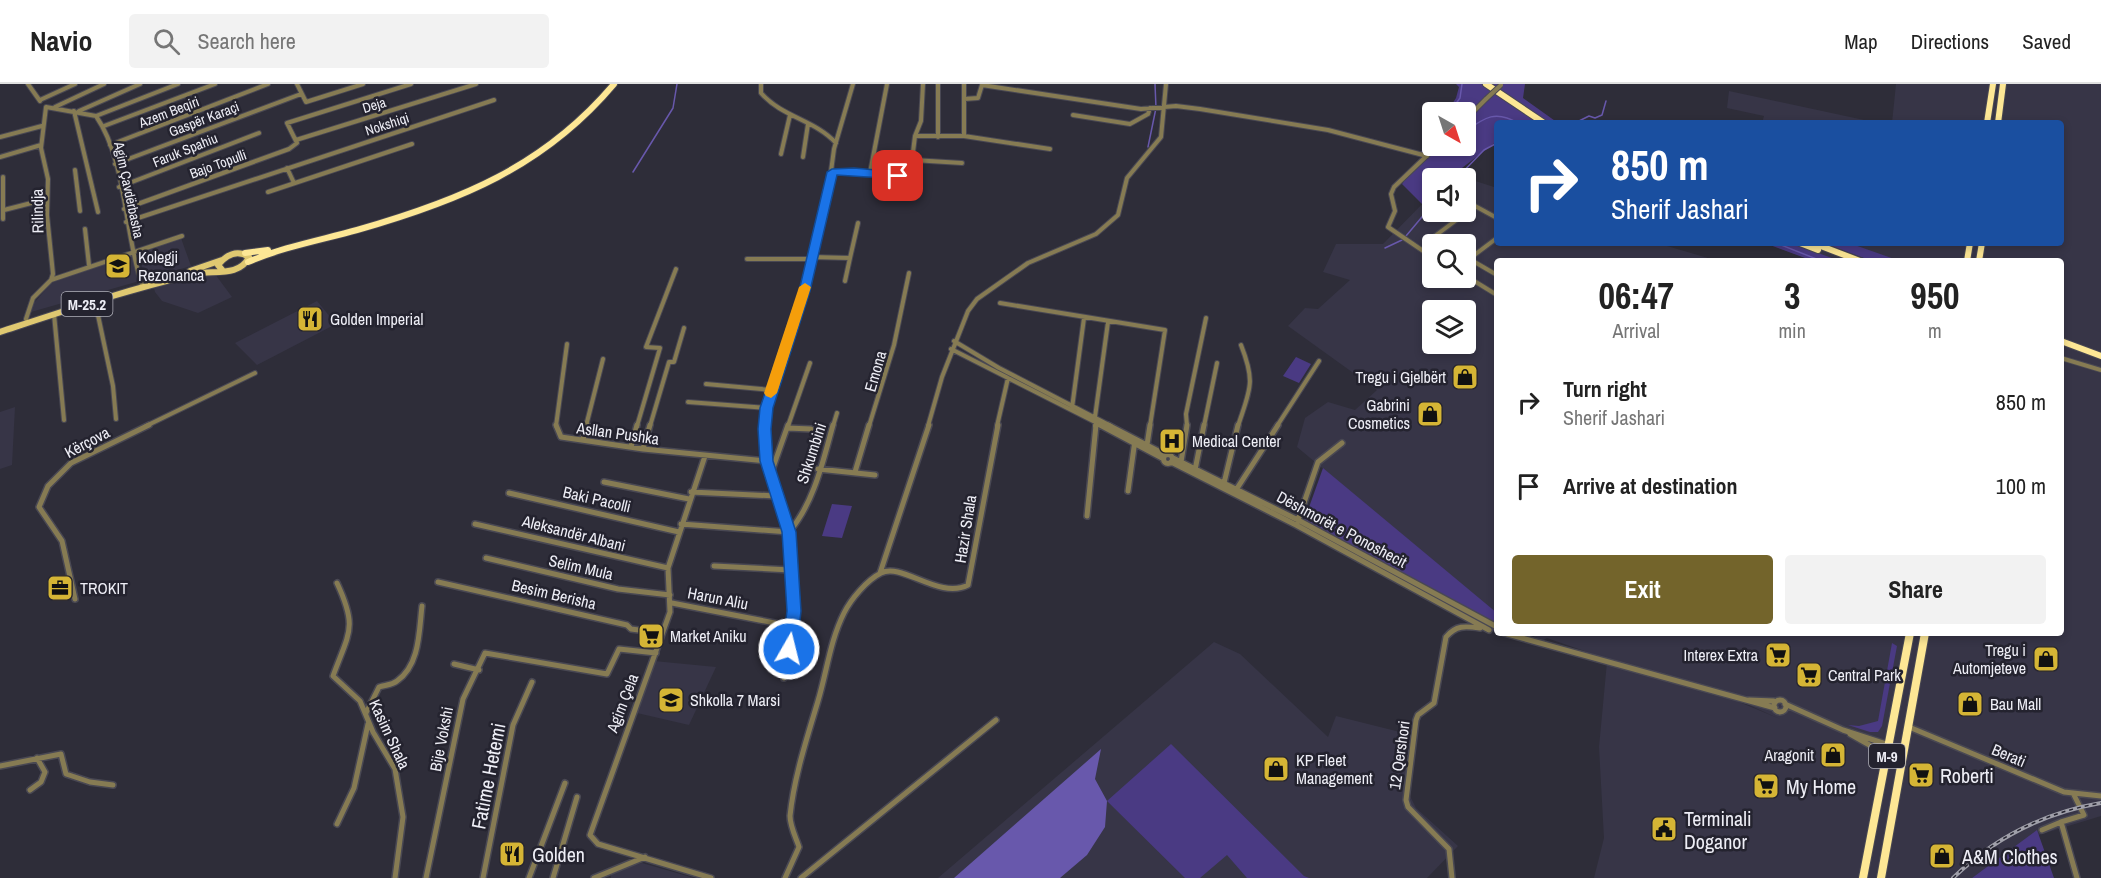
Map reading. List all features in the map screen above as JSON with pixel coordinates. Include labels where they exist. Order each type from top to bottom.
[{"type":"highway","points":[[245,254],[269,250],[382,219],[467,188],[514,164],[556,136],[587,109],[608,84]]},
{"type":"highway","points":[[248,262],[406,216],[482,185],[528,160],[561,138],[592,110],[614,84]]},
{"type":"highway","points":[[1478,84],[1531,120]]},
{"type":"highway","points":[[1486,84],[1540,120]]},
{"type":"highway","points":[[1988,120],[1993,84]]},
{"type":"highway","points":[[1998,120],[2003,84]]},
{"type":"highway","points":[[1808,246],[1839,258]]},
{"type":"highway","points":[[1821,246],[1852,258]]},
{"type":"highway","points":[[2064,337],[2101,350]]},
{"type":"highway","points":[[2064,342],[2101,356]]},
{"type":"highway","name":"M-9","points":[[1863,878],[1909,636]]},
{"type":"highway","name":"M-9","points":[[1881,878],[1924,636]]},
{"type":"main road","name":"M-25.2","points":[[0,329],[26,319],[222,260],[233,254],[245,254]]},
{"type":"main road","points":[[245,254],[249,257],[248,262]]},
{"type":"main road","points":[[222,260],[218,265],[223,271]]},
{"type":"main road","name":"M-25.2","points":[[0,329],[198,274],[236,270],[248,262]]},
{"type":"street","points":[[28,84],[46,107],[96,116],[178,84]]},
{"type":"street","points":[[40,100],[75,84]]},
{"type":"street","points":[[53,108],[104,84]]},
{"type":"street","points":[[77,111],[140,84]]},
{"type":"street","points":[[104,126],[215,84]]},
{"type":"street","name":"Azem Beqiri","points":[[110,145],[268,84]]},
{"type":"street","points":[[297,84],[306,102],[363,84]]},
{"type":"street","points":[[338,84],[340,91]]},
{"type":"street","points":[[296,140],[287,123],[411,84]]},
{"type":"street","points":[[454,84],[458,89]]},
{"type":"street","name":"Deja","points":[[296,140],[476,84]]},
{"type":"street","points":[[761,84],[760,89],[771,105],[824,131],[836,143]]},
{"type":"street","points":[[784,678],[793,622],[789,532],[767,461],[765,429],[767,408],[803,295],[832,172],[836,143],[853,84]]},
{"type":"street","points":[[870,173],[887,84]]},
{"type":"street","points":[[832,172],[910,176],[915,136],[921,121],[923,84]]},
{"type":"street","points":[[938,84],[938,137]]},
{"type":"street","points":[[964,84],[964,136]]},
{"type":"street","points":[[1016,89],[1018,84]]},
{"type":"street","points":[[785,878],[798,847],[790,819],[801,758],[819,698],[832,639],[845,610],[868,582],[880,573],[951,349],[968,311],[983,293],[1022,266],[1096,234],[1118,215],[1127,178],[1161,138],[1165,107],[1162,96],[1166,84]]},
{"type":"street","points":[[964,99],[978,98],[982,85],[989,85],[1152,108],[1182,107],[1328,130],[1422,155]]},
{"type":"street","points":[[1476,109],[1501,85]]},
{"type":"street","name":"Gaspër Karaçi","points":[[115,164],[301,94]]},
{"type":"street","name":"Nokshiqi","points":[[126,222],[494,100]]},
{"type":"street","name":"Rilindja","points":[[46,107],[41,145],[48,179],[47,199],[53,274],[51,280]]},
{"type":"street","points":[[1073,115],[1130,124],[1148,114],[1152,108]]},
{"type":"street","points":[[77,111],[98,212]]},
{"type":"street","points":[[781,154],[790,115]]},
{"type":"street","name":"Agim Çavdërbasha","points":[[96,116],[104,126],[110,145],[131,252],[142,285]]},
{"type":"street","points":[[803,157],[808,124]]},
{"type":"street","points":[[0,137],[42,126]]},
{"type":"street","name":"Faruk Spahiu","points":[[119,187],[259,133]]},
{"type":"street","points":[[915,136],[964,136],[1050,148]]},
{"type":"street","name":"Bajo Topulli","points":[[124,209],[283,152],[296,145],[296,140]]},
{"type":"street","name":"Nokshiqi","points":[[268,192],[412,144]]},
{"type":"street","points":[[0,157],[41,145]]},
{"type":"street","points":[[1422,251],[1388,227],[1395,211],[1391,194],[1394,187],[1427,156]]},
{"type":"street","points":[[913,160],[962,163]]},
{"type":"street","points":[[287,168],[294,183]]},
{"type":"street","points":[[75,170],[80,211]]},
{"type":"street","points":[[3,177],[3,219]]},
{"type":"street","points":[[78,190],[92,186]]},
{"type":"street","points":[[4,210],[47,199]]},
{"type":"street","points":[[1438,234],[1475,206],[1494,216]]},
{"type":"street","points":[[845,281],[858,223]]},
{"type":"street","points":[[85,229],[89,265]]},
{"type":"street","points":[[26,319],[33,298],[51,280],[89,265],[182,236]]},
{"type":"street","points":[[1476,252],[1494,240]]},
{"type":"street","points":[[747,259],[850,258]]},
{"type":"street","points":[[1476,263],[1494,273]]},
{"type":"street","points":[[630,447],[660,348],[646,347],[676,269]]},
{"type":"street","name":"Emona","points":[[855,472],[894,345],[909,273]]},
{"type":"street","points":[[1476,282],[1494,293]]},
{"type":"street","points":[[95,302],[113,386],[113,409],[116,419]]},
{"type":"street","points":[[1000,303],[1165,330],[1147,445]]},
{"type":"street","points":[[54,314],[64,420]]},
{"type":"street","points":[[1072,408],[1084,318]]},
{"type":"street","points":[[1181,462],[1188,429],[1186,414],[1206,318]]},
{"type":"street","points":[[1087,516],[1108,321]]},
{"type":"street","points":[[643,449],[669,362],[674,362],[684,328]]},
{"type":"street","name":"Dëshmorët e Ponoshecit","points":[[954,341],[1008,378],[1096,419],[1164,457],[1494,625]]},
{"type":"street","name":"Asllan Pushka","points":[[567,344],[556,430],[561,437],[643,449],[767,461]]},
{"type":"street","points":[[1224,483],[1233,441],[1251,385],[1251,371],[1241,345]]},
{"type":"street","name":"Dëshmorët e Ponoshecit","points":[[951,349],[991,366],[1072,408]]},
{"type":"street","points":[[583,440],[603,359]]},
{"type":"street","points":[[2064,359],[2101,370]]},
{"type":"street","points":[[1236,490],[1319,361]]},
{"type":"street","points":[[770,476],[810,363]]},
{"type":"street","points":[[1195,470],[1217,363]]},
{"type":"street","name":"Kërçova","points":[[75,599],[62,541],[39,507],[48,486],[71,463],[255,373]]},
{"type":"street","name":"Hazir Shala","points":[[880,573],[892,570],[924,584],[943,588],[965,588],[969,584],[986,477],[1008,378]]},
{"type":"street","points":[[706,384],[771,390]]},
{"type":"street","points":[[688,402],[767,408]]},
{"type":"street","name":"Shkumbini","points":[[789,532],[797,523],[807,502],[837,413]]},
{"type":"street","points":[[787,428],[811,429]]},
{"type":"street","points":[[1128,490],[1135,440]]},
{"type":"street","name":"Dëshmorët e Ponoshecit","points":[[1135,440],[1164,457]]},
{"type":"street","points":[[1297,523],[1318,462],[1342,443]]},
{"type":"street","points":[[672,603],[667,581],[668,568],[691,492],[705,456]]},
{"type":"street","name":"Dëshmorët e Ponoshecit","points":[[1172,460],[1181,462],[1224,483],[1494,631]]},
{"type":"street","points":[[818,469],[875,475]]},
{"type":"street","points":[[604,482],[689,499]]},
{"type":"street","points":[[691,492],[776,496]]},
{"type":"street","name":"Baki Pacolli","points":[[509,493],[542,498],[679,532]]},
{"type":"street","name":"Aleksandër Albani","points":[[475,524],[668,568]]},
{"type":"street","points":[[681,524],[789,532]]},
{"type":"street","name":"Selim Mula","points":[[486,558],[618,589],[670,595]]},
{"type":"street","name":"Harun Aliu","points":[[714,566],[791,570]]},
{"type":"street","name":"Besim Berisha","points":[[438,582],[627,625],[631,629],[662,633]]},
{"type":"street","name":"Kasim Shala","points":[[337,583],[348,607],[351,625],[333,676],[356,695],[392,763],[403,810],[395,878]]},
{"type":"street","name":"Harun Aliu","points":[[672,603],[785,625],[793,622]]},
{"type":"street","name":"Agim Çela","points":[[672,603],[590,835],[591,839],[598,844],[711,878]]},
{"type":"street","points":[[366,713],[379,687],[397,682],[408,669],[417,640],[422,606]]},
{"type":"street","name":"12 Qershori","points":[[1452,878],[1449,849],[1406,804],[1416,720],[1418,715],[1434,703],[1443,643],[1447,633],[1461,625],[1487,629]]},
{"type":"street","points":[[1518,636],[1775,708],[1785,707],[1903,755]]},
{"type":"street","name":"Bije Vokshi","points":[[426,878],[463,699],[479,670],[485,653],[607,674],[616,650],[656,653]]},
{"type":"street","points":[[454,664],[479,670]]},
{"type":"street","name":"Fatime Hetemi","points":[[483,878],[513,725],[532,682]]},
{"type":"street","points":[[1746,700],[1779,700],[1785,707]]},
{"type":"street","points":[[1774,701],[1775,708]]},
{"type":"street","points":[[801,878],[996,720]]},
{"type":"street","points":[[337,824],[354,788],[369,723]]},
{"type":"street","name":"Berati","points":[[1909,727],[2074,795],[2101,795]]},
{"type":"street","points":[[1843,730],[1903,755]]},
{"type":"street","points":[[0,766],[61,754],[64,758],[66,774],[90,782],[113,785]]},
{"type":"street","points":[[30,790],[44,777],[45,772],[37,758]]},
{"type":"street","points":[[529,878],[565,783]]},
{"type":"street","points":[[2042,830],[2084,815],[2074,795]]},
{"type":"street","points":[[553,878],[578,797]]},
{"type":"street","points":[[2061,822],[2077,878]]},
{"type":"street","points":[[594,878],[645,857]]},
{"type":"shaded area","points":[[1456,84],[1525,84],[1523,98],[1554,120],[1494,120],[1494,143],[1462,168],[1422,168],[1422,204],[1402,184],[1422,155],[1476,156],[1476,102],[1453,102],[1459,87]]},
{"type":"shaded area","points":[[1896,84],[2101,84],[2101,816],[2029,838],[1972,878],[1594,878],[1604,838],[1599,747],[1607,662],[1720,694],[1780,719],[1720,692],[1607,659],[1547,638],[1542,641],[1533,636],[2064,636],[2064,258],[1806,258],[1773,246],[2064,246],[2064,120],[1892,120]]},
{"type":"shaded area","points":[[1729,91],[1864,120],[1763,120],[1764,116],[1727,108]]},
{"type":"shaded area","points":[[1476,181],[1494,187],[1494,246],[1667,246],[1708,258],[1494,258],[1494,611],[1297,447],[1305,418],[1328,402],[1355,410],[1377,390],[1288,326],[1305,308],[1318,309],[1350,280],[1323,272],[1336,244],[1383,244],[1422,204],[1422,222],[1476,222]]},
{"type":"shaded area","points":[[181,238],[191,266],[145,279],[138,251]]},
{"type":"shaded area","points":[[1773,246],[1799,246],[1832,258],[1805,258]]},
{"type":"shaded area","points":[[1832,246],[1858,246],[1892,258],[1864,258]]},
{"type":"shaded area","points":[[135,252],[143,280],[31,312],[34,303],[51,283]]},
{"type":"shaded area","points":[[215,274],[232,297],[198,313],[162,301],[155,292],[154,288]]},
{"type":"shaded area","points":[[317,301],[336,324],[257,365],[235,343]]},
{"type":"shaded area","points":[[1296,357],[1311,364],[1299,383],[1283,376]]},
{"type":"shaded area","points":[[15,407],[12,465],[0,469],[0,412]]},
{"type":"shaded area","points":[[1323,468],[1494,610],[1494,630],[1485,629],[1394,577],[1363,556],[1302,527]]},
{"type":"shaded area","points":[[832,504],[852,506],[842,538],[822,536]]},
{"type":"shaded area","points":[[1214,642],[1240,654],[1328,737],[1336,716],[1416,736],[1410,796],[1416,808],[1458,846],[1427,878],[938,878]]},
{"type":"shaded area","points":[[1892,643],[1897,646],[1882,726],[1878,732],[1870,732],[1848,725],[1859,726],[1878,721]]},
{"type":"shaded area","name":"Shkolla 7 Marsi","points":[[654,661],[716,667],[689,725],[637,713]]},
{"type":"shaded area","points":[[1171,744],[1304,876],[1309,878],[1247,878],[1227,855],[1200,878],[1185,878],[1107,801]]},
{"type":"shaded area","points":[[1101,749],[1095,779],[1107,801],[1105,827],[1087,855],[1060,878],[954,878]]},
{"type":"shaded area","points":[[2037,830],[2054,878],[1972,878]]},
{"type":"shaded area","points":[[642,863],[694,878],[611,878],[611,873]]},
{"type":"waterway","points":[[633,172],[673,108],[677,84]]},
{"type":"waterway","points":[[1148,147],[1156,108],[1155,84]]},
{"type":"waterway","points":[[1457,102],[1462,84]]},
{"type":"waterway","points":[[1581,120],[1589,116],[1595,118],[1602,115],[1606,101]]},
{"type":"waterway","points":[[1476,124],[1497,116],[1512,120]]},
{"type":"waterway","points":[[1467,168],[1484,150],[1494,145]]},
{"type":"waterway","points":[[1406,236],[1422,217]]},
{"type":"waterway","points":[[1385,248],[1402,240]]},
{"type":"waterway","points":[[1784,246],[1814,258]]},
{"type":"railway","points":[[1953,878],[1986,850],[2021,829],[2059,813],[2101,803]]},
{"type":"slow traffic","points":[[771,393],[805,287]]},
{"type":"place","name":"Kolegji Rezonanca","points":[[118,266]]},
{"type":"place","name":"Golden Imperial","points":[[310,319]]},
{"type":"place","name":"Tregu i Gjelbërt","points":[[1465,377]]},
{"type":"place","name":"Gabrini Cosmetics","points":[[1430,414]]},
{"type":"place","name":"Medical Center","points":[[1172,441]]},
{"type":"place","name":"TROKIT","points":[[60,588]]},
{"type":"place","name":"Market Aniku","points":[[651,636]]},
{"type":"place","name":"Interex Extra","points":[[1778,655]]},
{"type":"place","name":"Tregu i Automjeteve","points":[[2046,659]]},
{"type":"place","name":"Central Park","points":[[1809,675]]},
{"type":"place","name":"Shkolla 7 Marsi","points":[[671,700]]},
{"type":"place","name":"Bau Mall","points":[[1970,704]]},
{"type":"place","name":"Aragonit","points":[[1833,755]]},
{"type":"place","name":"KP Fleet Management","points":[[1276,769]]},
{"type":"place","name":"Roberti","points":[[1921,775]]},
{"type":"place","name":"My Home","points":[[1766,786]]},
{"type":"place","name":"Terminali Doganor","points":[[1664,829]]},
{"type":"place","name":"Golden","points":[[512,854]]},
{"type":"place","name":"A&M Clothes","points":[[1942,856]]},
{"type":"route","points":[[789,649],[794,611],[789,532],[770,476],[765,441],[765,419],[771,390],[804,291],[832,172],[854,171],[898,176]]}]
